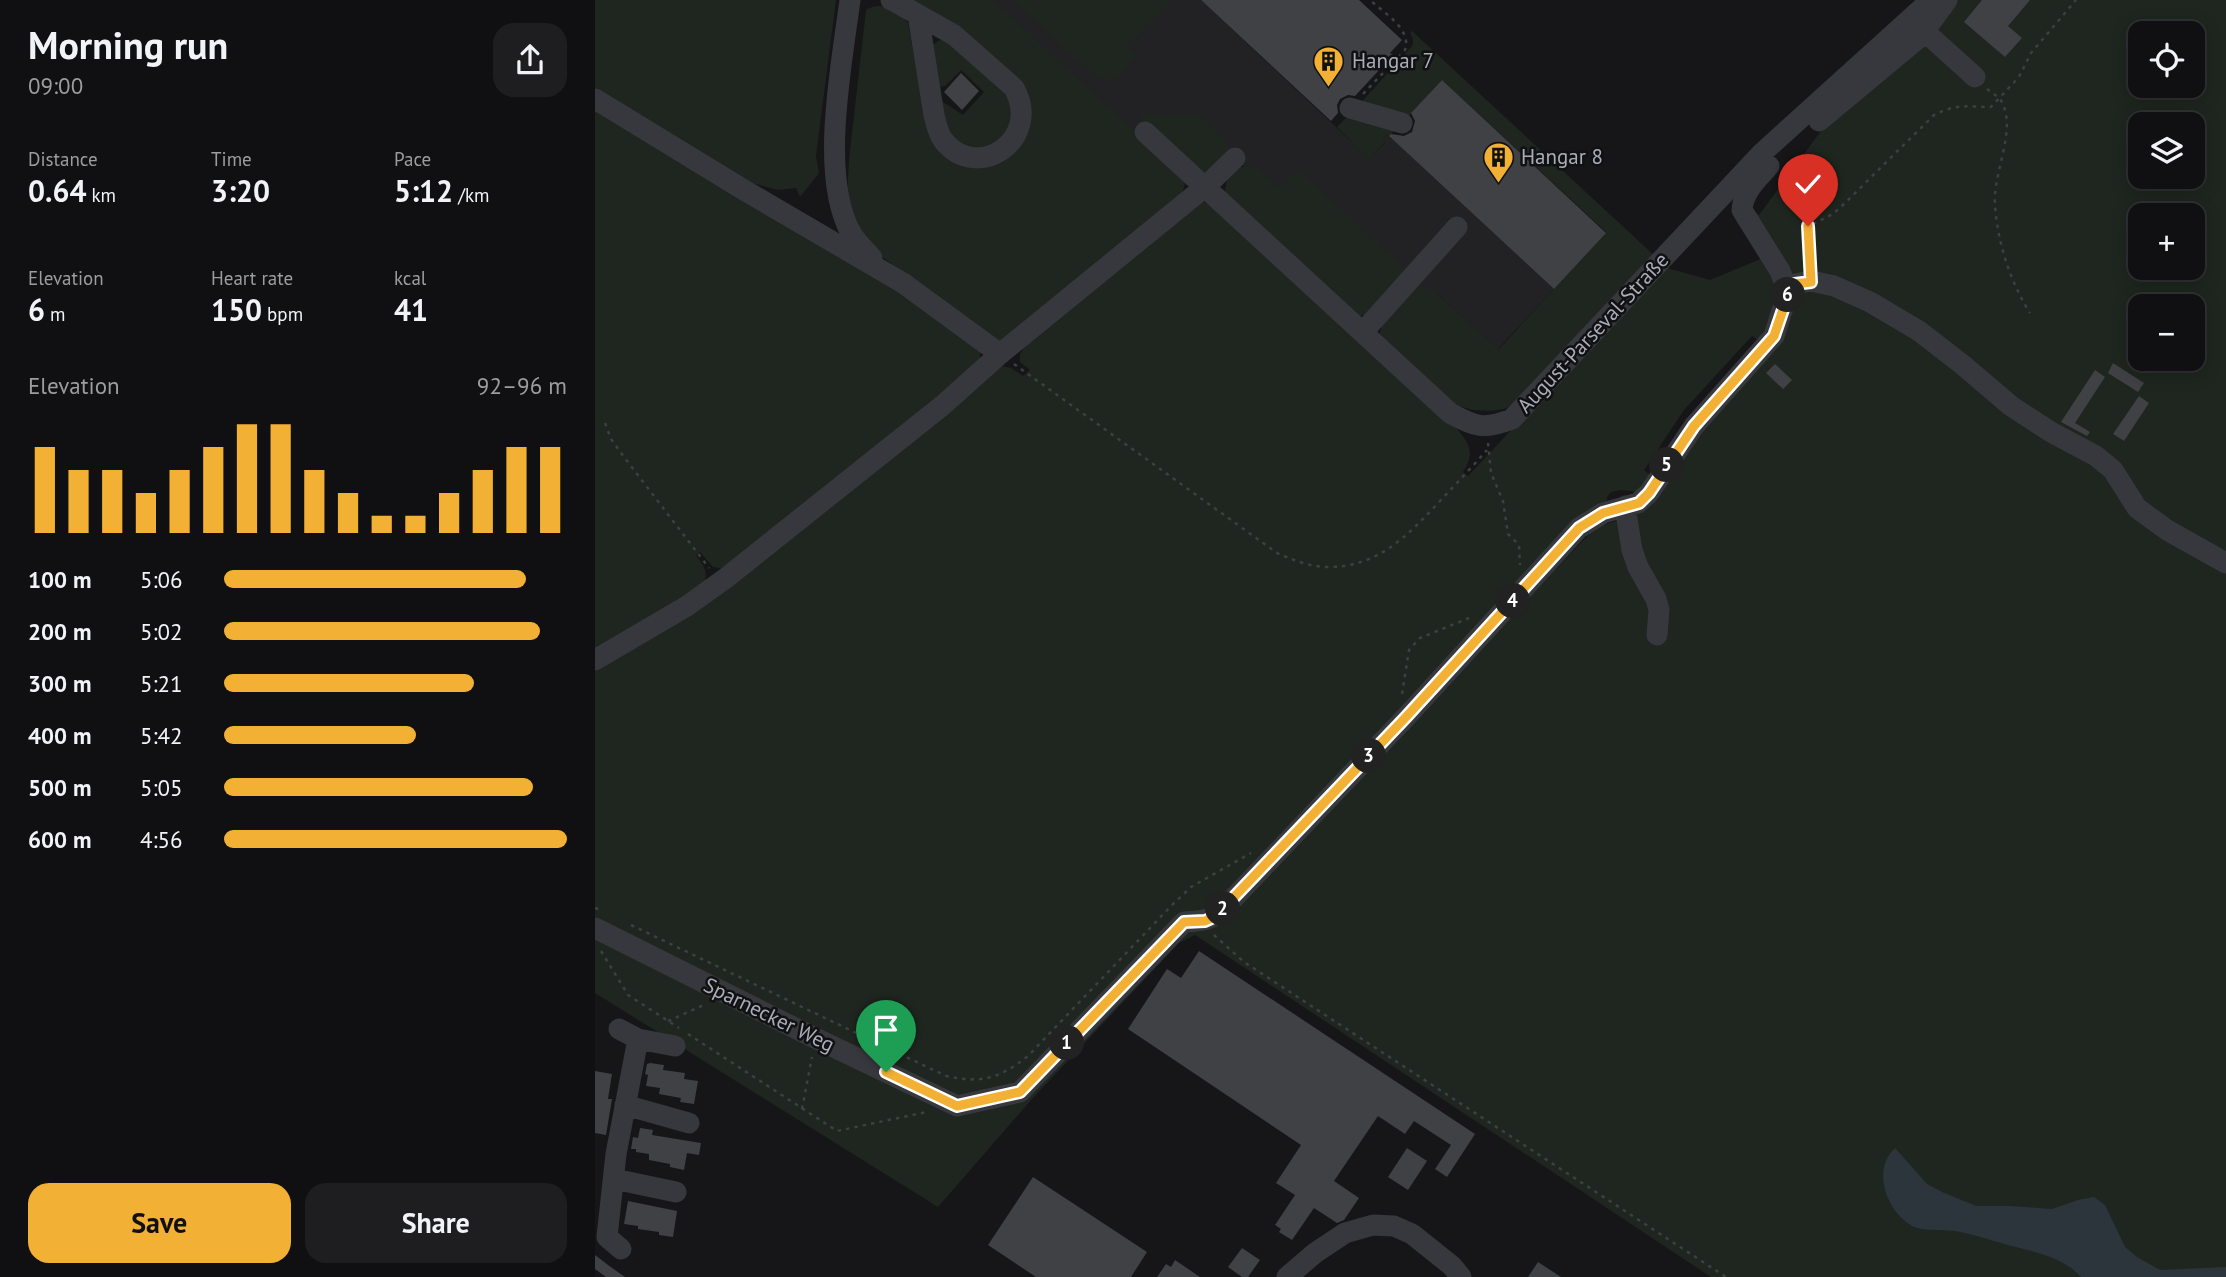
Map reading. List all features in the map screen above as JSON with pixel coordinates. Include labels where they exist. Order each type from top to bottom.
[{"type":"street","points":[[850,0],[835,130],[835,168],[841,205],[851,233],[882,270]]},
{"type":"street","points":[[891,0],[954,34],[1014,88],[1020,99],[1021,123],[1012,143],[1002,150],[991,156],[964,155],[943,140],[937,130],[918,15]]},
{"type":"street","name":"August-Parseval-Straße","points":[[1487,425],[1497,425],[1512,419],[1762,153],[1931,0]]},
{"type":"street","points":[[1947,0],[1920,37],[1780,153],[1753,183],[1742,201],[1742,211],[1780,271],[1789,292],[1795,284],[1811,282],[1833,286],[1870,302],[1919,331],[2011,406],[2051,432],[2097,456],[2113,470],[2137,508],[2167,530],[2226,563]]},
{"type":"street","points":[[1924,31],[1975,77]]},
{"type":"street","points":[[595,99],[903,283],[1000,354]]},
{"type":"street","points":[[1350,108],[1402,123]]},
{"type":"street","points":[[1145,132],[1450,413],[1474,426],[1487,425]]},
{"type":"street","points":[[595,660],[687,606],[720,582],[943,404],[1000,354],[1206,187],[1235,158]]},
{"type":"street","points":[[1363,332],[1457,227]]},
{"type":"street","name":"Sparnecker Weg","points":[[601,921],[729,995],[957,1106],[1020,1092],[1184,922],[1205,921],[1216,916],[1228,904],[1388,737],[1579,528],[1603,513],[1639,503],[1649,493],[1694,426],[1774,336],[1789,292]]},
{"type":"street","points":[[1625,506],[1632,550],[1659,610],[1657,635]]},
{"type":"street","points":[[621,1249],[607,1237],[614,1179],[605,1155],[625,1105],[629,1034],[675,1046]]},
{"type":"street","points":[[625,1105],[689,1123]]},
{"type":"street","points":[[614,1179],[675,1192]]},
{"type":"street","points":[[1287,1277],[1315,1253],[1345,1233],[1373,1225],[1394,1226],[1412,1234],[1452,1266],[1461,1277]]},
{"type":"path","points":[[1350,108],[1405,50],[1408,43],[1400,28],[1370,0]]},
{"type":"path","points":[[1811,282],[1808,226],[1833,214],[1934,115],[1950,107],[1991,107],[2019,77],[2031,53],[2076,0]]},
{"type":"path","points":[[1975,77],[1999,99],[2007,124],[2006,140],[1995,185],[1995,206],[2008,267],[2030,313]]},
{"type":"path","points":[[1000,354],[1277,553],[1303,564],[1328,567],[1355,564],[1382,554],[1405,538],[1488,450]]},
{"type":"path","points":[[605,423],[611,439],[624,457],[720,582]]},
{"type":"path","points":[[1487,425],[1491,473],[1503,501],[1508,534],[1519,545],[1521,563],[1518,569]]},
{"type":"path","points":[[1398,702],[1402,695],[1409,650],[1420,638],[1479,612]]},
{"type":"path","points":[[632,925],[946,1076],[968,1080],[985,1079],[1009,1071],[1028,1056],[1191,887],[1236,863],[1259,847]]},
{"type":"path","points":[[595,908],[601,921]]},
{"type":"path","points":[[1205,921],[1206,928],[1244,962],[1725,1277]]},
{"type":"path","points":[[595,943],[628,995],[837,1131],[930,1111]]},
{"type":"path","points":[[668,1021],[729,995]]},
{"type":"path","points":[[802,1109],[815,1038]]},
{"type":"shaded area","points":[[595,0],[836,0],[816,156],[819,173],[800,197],[796,188],[778,190],[751,183],[595,89]]},
{"type":"shaded area","points":[[908,0],[993,0],[1185,180],[1180,197],[1000,341],[990,338],[872,249],[854,224],[847,197],[849,160],[866,10],[883,6],[899,14],[908,23],[926,123],[986,167],[1013,153],[1027,131],[1031,109]]},
{"type":"shaded area","points":[[929,0],[1201,0],[1369,158],[1385,143],[1382,139],[1387,134],[1554,289],[1498,349],[1437,294],[1416,288],[1277,197],[1209,134],[1076,130]]},
{"type":"shaded area","points":[[1013,0],[1172,0],[1128,47],[1137,55],[1122,73],[1112,80],[1106,80],[1091,73]]},
{"type":"shaded area","points":[[1940,0],[2226,0],[2226,1277],[1711,1277],[1195,935],[1179,943],[1032,1099],[938,1207],[595,993],[595,669],[1002,366],[1023,376],[1030,370],[1020,362],[1020,354],[1026,345],[1202,202],[1212,203],[1223,212],[1459,431],[1470,451],[1469,461],[1463,472],[1468,476],[1664,267],[1710,280],[1763,258],[1742,201],[1759,215],[1871,63]],"holes":[[[1752,336],[1770,348],[1632,516],[1596,527],[1232,908],[1607,505],[1607,497],[1611,492],[1639,492],[1650,475],[1644,470],[1684,410]]]},
{"type":"shaded area","points":[[1412,31],[1657,258],[1518,403],[1504,409],[1473,410],[1455,405],[1380,339],[1380,332],[1387,318],[1416,288],[1426,287],[1499,349],[1606,232],[1442,80],[1405,120],[1357,107],[1413,45],[1410,33]]},
{"type":"shaded area","points":[[940,40],[946,41],[1003,90],[1012,104],[1014,119],[999,144],[982,150],[964,147],[950,136],[940,100],[963,115],[984,92],[961,70],[945,86],[938,87],[932,45]]},
{"type":"shaded area","points":[[595,105],[895,284],[980,343],[980,361],[726,569],[713,567],[700,552],[696,555],[705,571],[701,588],[595,650]]},
{"type":"shaded area","points":[[1352,112],[1399,126],[1382,139],[1385,142],[1369,159],[1337,127]]},
{"type":"shaded area","points":[[1137,115],[1201,115],[1227,141],[1229,154],[1212,173],[1204,172],[1150,129]]},
{"type":"shaded area","points":[[1241,167],[1259,169],[1280,188],[1298,169],[1406,269],[1365,315],[1359,316],[1224,195],[1227,179]]},
{"type":"shaded area","points":[[1895,1148],[1927,1184],[1976,1206],[2052,1209],[2094,1197],[2105,1205],[2125,1247],[2137,1257],[2160,1270],[2226,1267],[2226,1277],[2081,1277],[2056,1259],[2037,1253],[1962,1232],[1912,1226],[1895,1211],[1885,1190],[1884,1168]]},
{"type":"building","name":"Hangar 7","points":[[1201,0],[1359,0],[1402,40],[1390,53],[1393,55],[1355,96],[1348,95],[1340,99],[1337,105],[1338,113],[1331,121]]},
{"type":"building","points":[[1982,0],[2030,0],[2008,26],[2022,38],[2005,57],[1964,22]]},
{"type":"building","points":[[961,73],[979,91],[962,110],[944,92]]},
{"type":"building","name":"Hangar 8","points":[[1442,80],[1606,233],[1554,289],[1389,136],[1404,136],[1412,132],[1415,121],[1411,113]]},
{"type":"building","points":[[2113,363],[2144,383],[2138,392],[2108,373]]},
{"type":"building","points":[[1775,364],[1792,380],[1783,389],[1766,373]]},
{"type":"building","points":[[2095,370],[2105,377],[2075,423],[2090,432],[2087,436],[2061,422]]},
{"type":"building","points":[[2139,396],[2149,403],[2124,441],[2113,434]]},
{"type":"building","points":[[1199,951],[1475,1134],[1447,1177],[1435,1169],[1451,1145],[1414,1121],[1405,1134],[1378,1116],[1334,1181],[1359,1198],[1344,1220],[1337,1223],[1314,1208],[1292,1240],[1279,1232],[1281,1229],[1275,1225],[1295,1195],[1276,1183],[1301,1145],[1128,1029],[1167,969],[1181,978]]},
{"type":"building","points":[[647,1064],[664,1065],[663,1070],[685,1073],[684,1079],[698,1081],[694,1104],[680,1102],[681,1098],[659,1094],[660,1088],[646,1086],[648,1075],[645,1074]]},
{"type":"building","points":[[595,1071],[612,1074],[608,1099],[612,1099],[606,1135],[595,1133]]},
{"type":"building","points":[[640,1128],[653,1130],[652,1135],[701,1143],[699,1155],[687,1153],[684,1170],[649,1160],[649,1154],[631,1149],[633,1137],[638,1138]]},
{"type":"building","points":[[1407,1148],[1427,1161],[1408,1190],[1388,1177]]},
{"type":"building","points":[[1033,1177],[1147,1252],[1131,1277],[1036,1277],[988,1245]]},
{"type":"building","points":[[628,1201],[677,1211],[673,1237],[624,1224]]},
{"type":"building","points":[[1242,1248],[1260,1260],[1248,1277],[1242,1277],[1228,1267]]},
{"type":"building","points":[[595,1255],[625,1277],[606,1277],[595,1269]]},
{"type":"building","points":[[1175,1260],[1200,1277],[1157,1277],[1166,1264],[1171,1267]]},
{"type":"building","points":[[1538,1262],[1561,1277],[1528,1277]]},
{"type":"place","name":"Hangar 7","points":[[1329,88]]},
{"type":"place","name":"Hangar 8","points":[[1498,184]]},
{"type":"route","points":[[886,1072],[957,1106],[1020,1092],[1184,922],[1205,921],[1216,916],[1406,717],[1579,528],[1603,513],[1639,503],[1649,493],[1694,426],[1774,336],[1789,292],[1795,284],[1811,282],[1808,226]]}]
